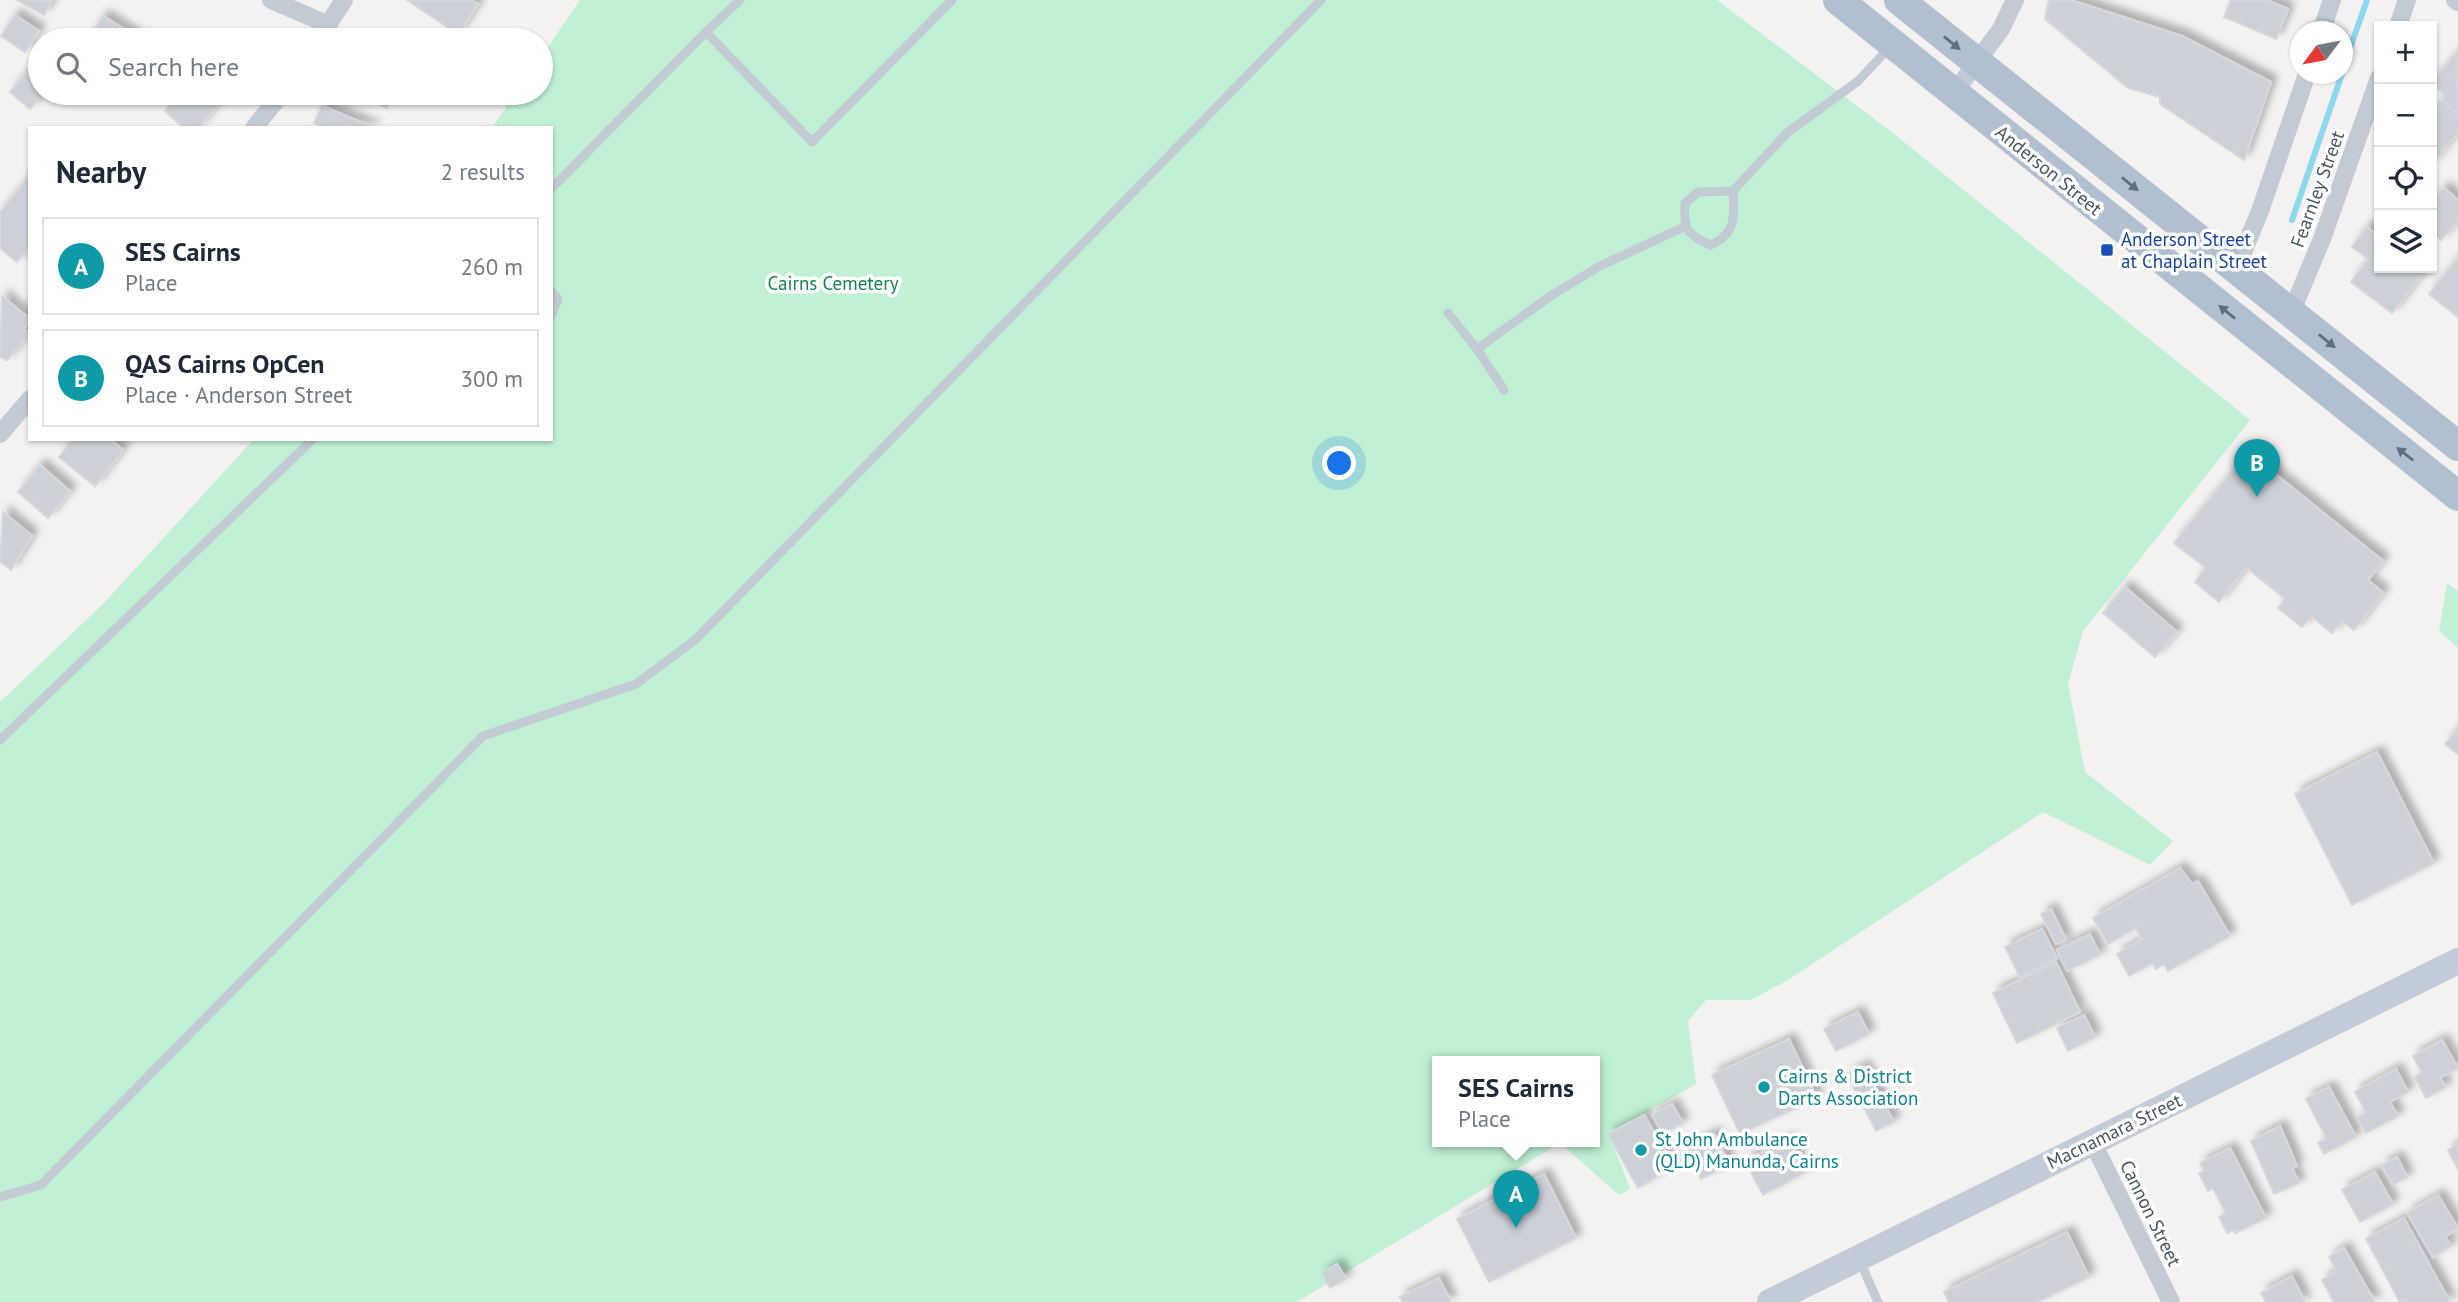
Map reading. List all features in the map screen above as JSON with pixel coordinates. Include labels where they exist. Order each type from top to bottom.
[{"type":"main road","name":"Anderson Street","points":[[1838,0],[2458,496]]},
{"type":"main road","name":"Anderson Street","points":[[1899,0],[2458,446]]},
{"type":"street","points":[[271,0],[328,25]]},
{"type":"street","points":[[326,28],[344,0]]},
{"type":"street","points":[[1954,93],[2001,29],[2015,0]]},
{"type":"street","points":[[2325,21],[2332,0]]},
{"type":"street","points":[[2400,21],[2407,0]]},
{"type":"street","points":[[2236,269],[2260,211],[2304,84]]},
{"type":"street","name":"Fearnley Street","points":[[2291,313],[2322,239],[2377,84]]},
{"type":"street","points":[[256,126],[272,105]]},
{"type":"street","points":[[0,435],[28,400]]},
{"type":"street","name":"Macnamara Street","points":[[1770,1302],[2458,961]]},
{"type":"street","name":"Cannon Street","points":[[2093,1143],[2171,1302]]},
{"type":"lane","points":[[553,188],[740,0]]},
{"type":"lane","points":[[706,32],[812,142],[952,0]]},
{"type":"lane","points":[[0,1198],[41,1185],[483,736],[636,684],[695,640],[1321,0]]},
{"type":"lane","points":[[1733,191],[1735,223],[1724,239],[1711,245],[1693,238],[1686,226],[1685,203],[1699,192],[1733,191],[1787,133],[1858,81],[1893,44]]},
{"type":"lane","points":[[1477,349],[1552,295],[1600,265],[1686,226]]},
{"type":"lane","points":[[553,293],[558,299],[553,311]]},
{"type":"lane","points":[[1448,313],[1477,349],[1504,390]]},
{"type":"lane","points":[[0,740],[311,441]]},
{"type":"lane","points":[[1858,1258],[1878,1302]]},
{"type":"green space","name":"Cairns Cemetery","points":[[580,0],[1717,0],[1889,130],[2250,420],[2083,631],[2068,684],[2085,772],[2173,841],[2150,865],[2043,812],[1788,980],[1751,1000],[1706,1000],[1688,1021],[1696,1084],[1609,1134],[1630,1189],[1619,1195],[1565,1147],[1600,1147],[1600,1056],[1432,1056],[1432,1147],[1553,1147],[1297,1302],[0,1302],[0,702],[104,603],[252,441],[553,441],[553,126],[493,126],[508,105],[553,105],[553,39]]},
{"type":"green space","points":[[2447,583],[2458,591],[2458,648],[2439,631]]},
{"type":"building","points":[[17,0],[52,0],[44,15]]},
{"type":"building","points":[[407,0],[472,0],[478,4],[462,28],[449,28]]},
{"type":"building","points":[[2049,0],[2071,0],[2182,36],[2271,82],[2244,160],[2160,104],[2160,97],[2128,88],[2045,19]]},
{"type":"building","points":[[2231,0],[2267,0],[2288,9],[2276,39],[2224,17]]},
{"type":"building","points":[[15,15],[34,28],[28,28],[28,48],[25,52],[1,36]]},
{"type":"building","points":[[103,16],[122,28],[96,28]]},
{"type":"building","points":[[2456,54],[2456,112],[2442,100],[2445,96],[2437,87],[2437,76]]},
{"type":"building","points":[[28,71],[28,105],[33,105],[30,109],[10,92]]},
{"type":"building","points":[[2442,100],[2458,114],[2458,132],[2437,158],[2437,147],[2437,106]]},
{"type":"building","points":[[170,105],[218,105],[200,126],[182,126],[165,111]]},
{"type":"building","points":[[322,106],[370,126],[321,126],[314,123]]},
{"type":"building","points":[[28,177],[28,248],[17,262],[0,248],[0,212]]},
{"type":"building","points":[[2444,188],[2458,200],[2458,220],[2441,240],[2437,236],[2437,196]]},
{"type":"building","points":[[2367,227],[2374,233],[2374,273],[2422,273],[2392,313],[2351,282],[2368,259],[2352,247]]},
{"type":"building","points":[[2458,258],[2458,317],[2429,294]]},
{"type":"building","points":[[2,296],[28,317],[24,329],[28,335],[7,360],[0,357]]},
{"type":"building","points":[[71,441],[112,441],[123,450],[95,486],[59,457]]},
{"type":"building","points":[[2248,452],[2383,561],[2368,580],[2383,593],[2354,630],[2342,621],[2332,633],[2311,616],[2302,627],[2278,608],[2285,599],[2246,567],[2219,602],[2195,582],[2206,568],[2174,543]]},
{"type":"building","points":[[40,465],[70,491],[48,518],[18,492]]},
{"type":"building","points":[[3,512],[32,536],[11,570],[0,561]]},
{"type":"building","points":[[2125,587],[2177,632],[2155,657],[2103,613]]},
{"type":"building","points":[[2458,728],[2458,754],[2445,744]]},
{"type":"building","points":[[2377,752],[2434,863],[2352,905],[2295,794]]},
{"type":"building","points":[[2180,868],[2192,884],[2198,881],[2230,936],[2168,971],[2164,964],[2156,969],[2152,963],[2129,976],[2117,954],[2142,939],[2136,928],[2108,944],[2093,918]]},
{"type":"building","points":[[2051,909],[2066,940],[2056,944],[2041,914]]},
{"type":"building","points":[[2042,929],[2057,958],[2020,977],[2005,947]]},
{"type":"building","points":[[2090,934],[2100,955],[2067,971],[2057,950]]},
{"type":"building","points":[[2056,962],[2080,1012],[2017,1043],[1993,993]]},
{"type":"building","points":[[1858,1012],[1869,1034],[1836,1051],[1824,1029]]},
{"type":"building","points":[[2084,1015],[2095,1037],[2068,1051],[2057,1028]]},
{"type":"building","name":"Cairns & District Darts Association","points":[[1789,1039],[1817,1098],[1740,1134],[1712,1075]]},
{"type":"building","points":[[2442,1040],[2458,1068],[2440,1078],[2446,1087],[2426,1098],[2415,1077],[2422,1073],[2413,1056]]},
{"type":"building","points":[[1864,1066],[1894,1122],[1876,1131],[1847,1075]]},
{"type":"building","points":[[2396,1069],[2408,1092],[2390,1102],[2398,1116],[2366,1133],[2357,1117],[2366,1112],[2355,1092]]},
{"type":"building","points":[[2329,1087],[2356,1137],[2324,1154],[2318,1143],[2327,1139],[2306,1099]]},
{"type":"building","points":[[1672,1104],[1683,1123],[1663,1134],[1652,1115]]},
{"type":"building","name":"St John Ambulance (QLD) Manunda, Cairns","points":[[1644,1115],[1674,1166],[1638,1188],[1608,1134]]},
{"type":"building","points":[[2280,1126],[2297,1166],[2292,1168],[2299,1183],[2274,1194],[2251,1141]]},
{"type":"building","points":[[1714,1133],[1730,1165],[1701,1179],[1685,1148]]},
{"type":"building","points":[[1788,1139],[1806,1172],[1763,1195],[1745,1161]]},
{"type":"building","points":[[2458,1144],[2458,1169],[2448,1150]]},
{"type":"building","points":[[2230,1148],[2266,1218],[2235,1233],[2234,1230],[2227,1233],[2219,1217],[2226,1213],[2213,1188],[2208,1191],[2199,1173],[2204,1171],[2200,1163]]},
{"type":"building","points":[[2397,1157],[2407,1177],[2393,1185],[2382,1165]]},
{"type":"building","points":[[2375,1172],[2393,1204],[2360,1222],[2342,1190]]},
{"type":"building","points":[[1544,1174],[1576,1238],[1489,1282],[1457,1219]]},
{"type":"building","points":[[2438,1195],[2458,1228],[2445,1237],[2451,1246],[2433,1257],[2407,1213]]},
{"type":"building","points":[[2404,1218],[2450,1302],[2400,1302],[2366,1239]]},
{"type":"building","points":[[2067,1232],[2089,1277],[2037,1302],[1949,1302],[1944,1292]]},
{"type":"building","points":[[2344,1248],[2375,1302],[2334,1302],[2322,1280],[2337,1271],[2329,1257]]},
{"type":"building","points":[[1337,1264],[1346,1279],[1330,1288],[1322,1273]]},
{"type":"building","points":[[2292,1276],[2305,1302],[2266,1302],[2261,1293]]},
{"type":"building","points":[[1439,1278],[1451,1302],[1403,1302],[1400,1297]]},
{"type":"waterway","points":[[2353,40],[2367,0]]},
{"type":"waterway","points":[[2292,220],[2339,84]]},
{"type":"place","name":"Anderson Street at Chaplain Street","points":[[2107,250]]},
{"type":"place","name":"QAS Cairns OpCen","points":[[2257,497]]},
{"type":"place","name":"Cairns & District Darts Association","points":[[1764,1087]]},
{"type":"place","name":"St John Ambulance (QLD) Manunda, Cairns","points":[[1641,1150]]},
{"type":"place","name":"SES Cairns","points":[[1516,1228]]}]
